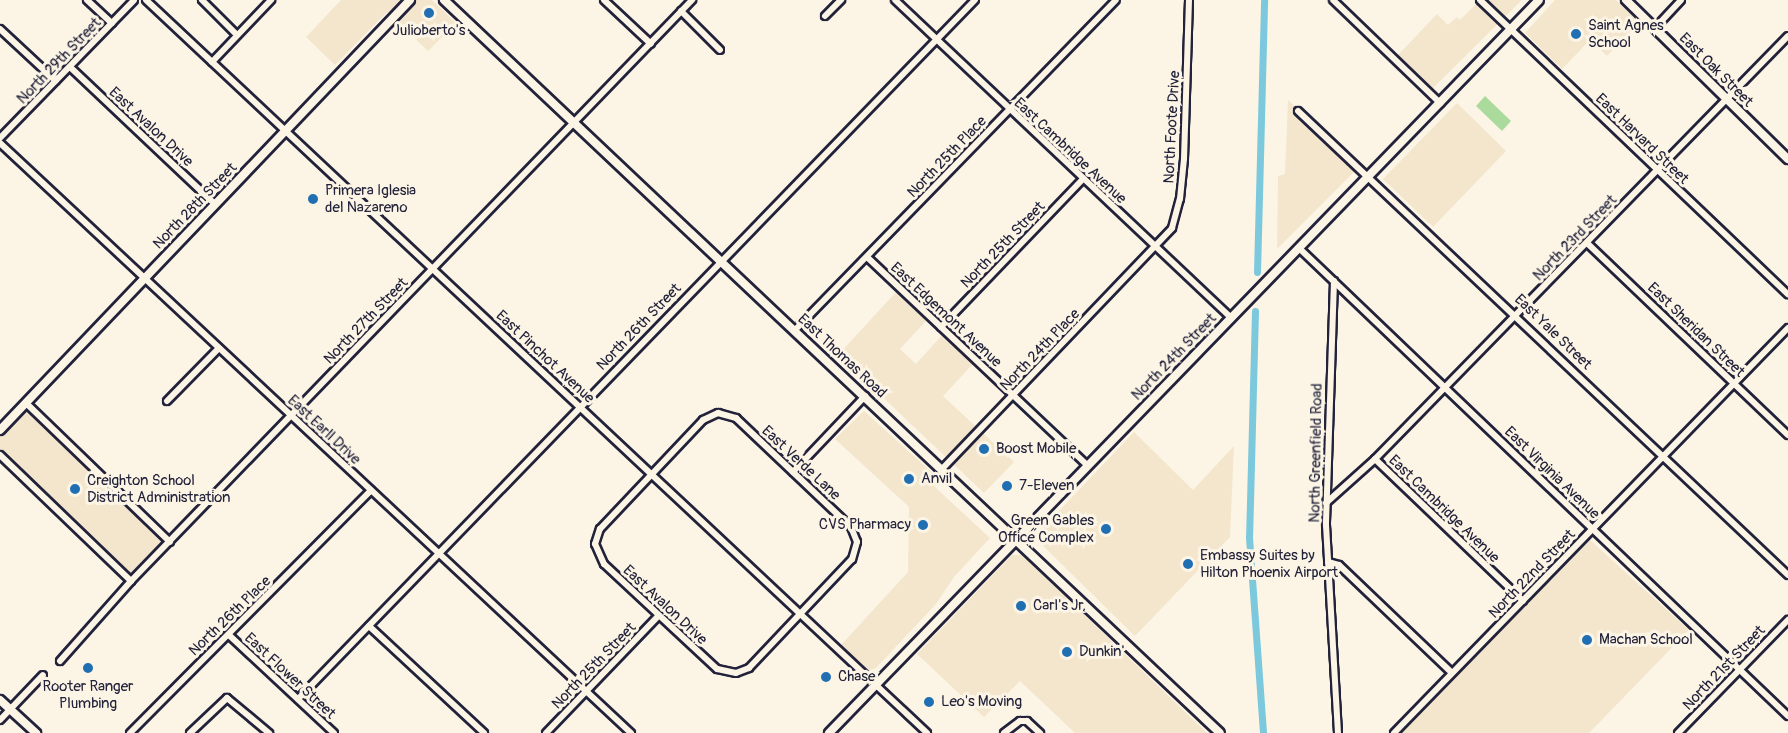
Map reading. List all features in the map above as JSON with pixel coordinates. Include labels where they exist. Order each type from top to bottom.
[{"type":"main road","name":"North 28th Street","points":[[2,426],[410,0]]},
{"type":"main road","name":"East Thomas Road","points":[[444,0],[1220,733]]},
{"type":"main road","name":"North 24th Street","points":[[829,733],[1539,0]]},
{"type":"main road","name":"East Oak Street","points":[[1626,0],[1788,159]]},
{"type":"main road","points":[[0,700],[36,733]]},
{"type":"street","points":[[87,0],[112,23]]},
{"type":"street","name":"North 29th Street","points":[[0,138],[134,0]]},
{"type":"street","name":"East Pinchot Avenue","points":[[147,0],[927,733]]},
{"type":"street","points":[[202,0],[237,35]]},
{"type":"street","points":[[212,62],[271,0]]},
{"type":"street","points":[[604,0],[651,44]]},
{"type":"street","name":"North 27th Street","points":[[60,662],[170,542],[692,0]]},
{"type":"street","points":[[825,16],[841,0]]},
{"type":"street","name":"East Cambridge Avenue","points":[[895,0],[1082,180],[1231,318]]},
{"type":"street","name":"North 26th Street","points":[[298,699],[580,405],[975,0]]},
{"type":"street","name":"North 25th Place","points":[[795,330],[1116,0]]},
{"type":"street","name":"North Foote Drive","points":[[1156,248],[1172,228],[1180,199],[1189,0]]},
{"type":"street","points":[[1334,0],[1440,103]]},
{"type":"street","name":"East Harvard Street","points":[[1480,0],[1788,294]]},
{"type":"street","points":[[1654,27],[1681,0]]},
{"type":"street","points":[[681,11],[720,50]]},
{"type":"street","points":[[0,29],[56,81]]},
{"type":"street","name":"North 23rd Street","points":[[1326,503],[1375,459],[1788,36]]},
{"type":"street","name":"East Avalon Drive","points":[[70,67],[215,204]]},
{"type":"street","name":"East Yale Street","points":[[1298,111],[1370,175],[1517,314],[1788,575]]},
{"type":"street","name":"East Earll Drive","points":[[0,143],[631,733]]},
{"type":"street","name":"North 25th Street","points":[[941,327],[1082,180]]},
{"type":"street","name":"East Sheridan Street","points":[[1587,243],[1788,435]]},
{"type":"street","name":"North 24th Place","points":[[942,469],[1156,248]]},
{"type":"street","name":"East Virginia Avenue","points":[[1299,248],[1788,716]]},
{"type":"street","name":"East Edgemont Avenue","points":[[867,257],[1087,465]]},
{"type":"street","name":"North Greenfield Road","points":[[1334,281],[1326,503],[1338,733]]},
{"type":"street","name":"North 22nd Street","points":[[1394,733],[1788,328]]},
{"type":"street","points":[[167,401],[219,348]]},
{"type":"street","points":[[794,472],[865,396]]},
{"type":"street","points":[[26,403],[170,542]]},
{"type":"street","name":"East Verde Lane","points":[[652,474],[703,420],[718,413],[736,418],[794,472],[851,527],[857,542],[852,559],[800,613]]},
{"type":"street","points":[[0,455],[132,582]]},
{"type":"street","name":"East Cambridge Avenue","points":[[1375,459],[1523,601]]},
{"type":"street","name":"East Avalon Drive","points":[[652,474],[600,529],[595,544],[604,564],[717,669],[728,674],[749,668],[800,613]]},
{"type":"street","name":"North 26th Place","points":[[130,733],[211,648],[230,636],[371,490]]},
{"type":"street","points":[[1328,562],[1339,565],[1452,673]]},
{"type":"street","name":"North 25th Street","points":[[546,733],[659,615]]},
{"type":"street","name":"North 21st Street","points":[[1678,733],[1788,620]]},
{"type":"street","points":[[369,626],[484,733]]},
{"type":"street","name":"East Flower Street","points":[[230,636],[334,733]]},
{"type":"street","points":[[0,720],[43,675]]},
{"type":"street","points":[[190,733],[227,698],[269,733]]},
{"type":"street","points":[[1004,733],[1020,721],[1027,722],[1040,733]]},
{"type":"shaded area","points":[[341,0],[432,0],[456,23],[428,51],[387,12],[335,65],[306,37]]},
{"type":"shaded area","points":[[1480,0],[1522,0],[1433,88],[1398,55],[1437,14],[1448,25],[1457,17],[1460,20]]},
{"type":"shaded area","name":"Saint Agnes School","points":[[1555,0],[1616,0],[1639,22],[1607,56],[1590,40],[1562,69],[1525,33]]},
{"type":"shaded area","points":[[1288,100],[1359,167],[1277,249],[1278,176],[1285,174]]},
{"type":"shaded area","points":[[1457,103],[1506,151],[1433,227],[1383,179]]},
{"type":"shaded area","points":[[896,292],[926,321],[900,349],[916,364],[942,335],[973,364],[943,396],[1014,462],[984,493],[838,355]]},
{"type":"shaded area","name":"Creighton School District Administration","points":[[26,403],[170,542],[131,581],[0,455],[0,430]]},
{"type":"shaded area","points":[[864,411],[937,477],[935,487],[990,538],[954,577],[936,604],[875,669],[869,670],[841,645],[908,572],[909,507],[835,439]]},
{"type":"shaded area","points":[[1134,432],[1193,490],[1234,446],[1230,537],[1135,636],[1038,541],[1038,533]]},
{"type":"shaded area","name":"Machan School","points":[[1590,540],[1689,630],[1589,733],[1401,733]]},
{"type":"shaded area","points":[[1012,555],[1022,555],[1207,733],[1075,733],[1020,681],[984,717],[917,654]]},
{"type":"green space","points":[[1485,96],[1511,121],[1502,131],[1476,106]]},
{"type":"waterway","points":[[1257,272],[1264,0]]},
{"type":"waterway","points":[[1255,311],[1249,537],[1263,733]]},
{"type":"place","name":"Julioberto's","points":[[429,13]]},
{"type":"place","name":"Saint Agnes School","points":[[1576,34]]},
{"type":"place","name":"Primera Iglesia del Nazareno","points":[[313,199]]},
{"type":"place","name":"Boost Mobile","points":[[984,449]]},
{"type":"place","name":"Anvil","points":[[909,479]]},
{"type":"place","name":"7-Eleven","points":[[1007,486]]},
{"type":"place","name":"Creighton School District Administration","points":[[75,489]]},
{"type":"place","name":"CVS Pharmacy","points":[[923,525]]},
{"type":"place","name":"Green Gables Office Complex","points":[[1106,529]]},
{"type":"place","name":"Embassy Suites by Hilton Phoenix Airport","points":[[1188,564]]},
{"type":"place","name":"Carl's Jr.","points":[[1021,606]]},
{"type":"place","name":"Machan School","points":[[1587,640]]},
{"type":"place","name":"Dunkin'","points":[[1067,652]]},
{"type":"place","name":"Rooter Ranger Plumbing","points":[[88,668]]},
{"type":"place","name":"Chase","points":[[826,677]]},
{"type":"place","name":"Leo's Moving","points":[[929,702]]}]
